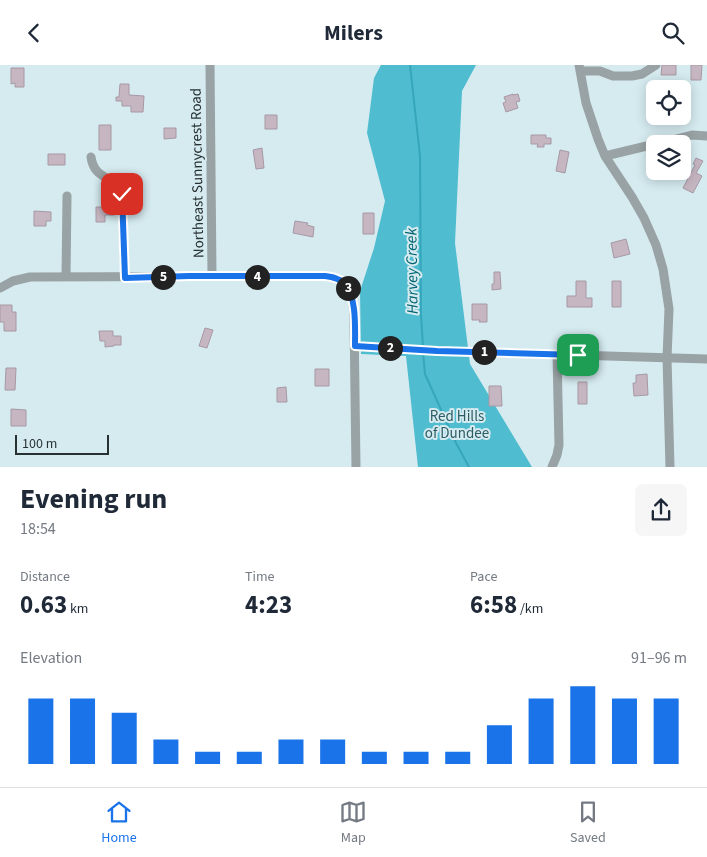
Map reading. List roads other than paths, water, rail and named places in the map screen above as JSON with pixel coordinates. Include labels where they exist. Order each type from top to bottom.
[{"type":"street","name":"Northeast Sunnycrest Road","points":[[2,283],[30,277],[125,278],[212,276],[210,65]]},
{"type":"street","points":[[656,65],[642,74],[632,76],[613,76],[600,68],[579,68],[588,109],[605,156],[644,218],[656,245],[663,269],[669,309],[670,467]]},
{"type":"street","points":[[691,135],[707,136]]},
{"type":"street","points":[[605,156],[646,146]]},
{"type":"street","points":[[91,157],[92,164],[98,173],[109,179],[120,189],[125,278]]},
{"type":"street","points":[[66,196],[66,277]]},
{"type":"street","points":[[212,276],[325,276],[345,283],[352,297],[354,320],[356,467]]},
{"type":"street","points":[[355,346],[437,351],[707,359]]},
{"type":"street","points":[[552,467],[558,455],[559,445],[557,354]]},
{"type":"waterway","name":"Harvey Creek","points":[[410,65],[420,156],[423,347]]},
{"type":"waterway","name":"Harvey Creek","points":[[423,352],[425,374],[469,467]]},
{"type":"park label","name":"Red Hills of Dundee","points":[[457,424]]}]
